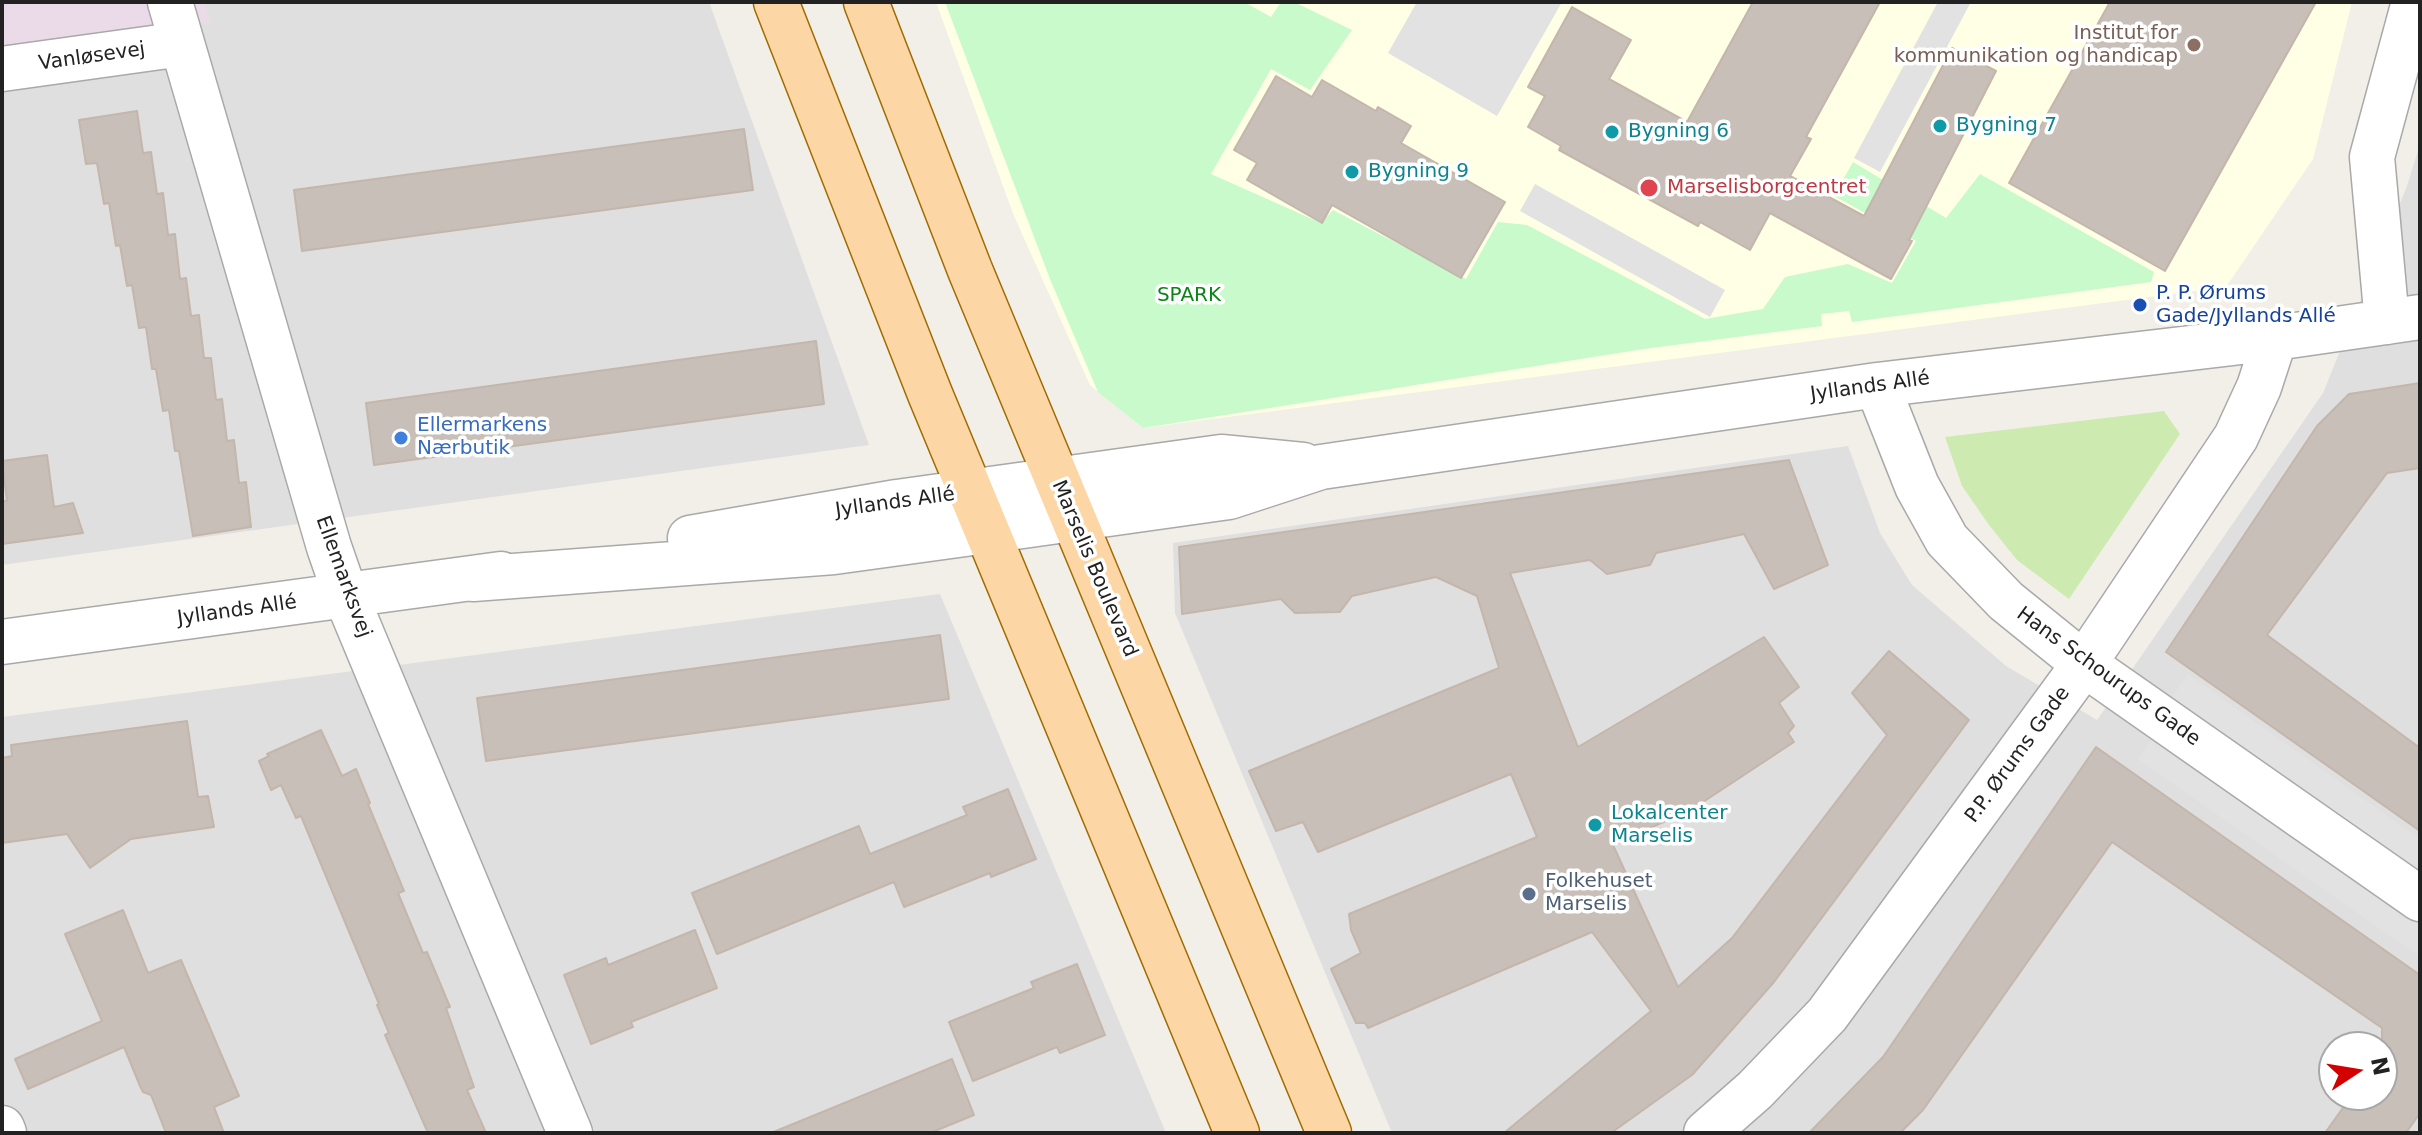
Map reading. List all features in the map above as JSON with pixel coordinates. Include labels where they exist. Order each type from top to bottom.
[{"type":"main road","points":[[776,2],[971,492],[1237,1133]]},
{"type":"main road","name":"Marselis Boulevard","points":[[866,2],[970,270],[1329,1133]]},
{"type":"street","name":"Ellemarksvej","points":[[170,2],[346,596],[570,1133]]},
{"type":"street","points":[[2403,320],[2372,157],[2414,2]]},
{"type":"street","name":"Vanløsevej","points":[[2,69],[182,44]]},
{"type":"street","name":"Jyllands Allé","points":[[2,642],[473,579],[827,513],[971,492],[1065,499],[1229,497],[1321,467],[1877,385],[2403,320]]},
{"type":"street","name":"P.P. Ørums Gade","points":[[1706,1133],[1755,1090],[1827,1015],[2084,664],[2236,437],[2259,387],[2275,338]]},
{"type":"street","name":"Hans Schourups Gade","points":[[1877,385],[1917,486],[1947,540],[2006,601],[2084,664],[2420,899]]},
{"type":"street","name":"Jyllands Allé","points":[[473,579],[834,552],[987,531],[1065,499]]},
{"type":"shaded area","points":[[2,2],[709,2],[869,445],[2,565]]},
{"type":"shaded area","points":[[2,2],[204,2],[210,23],[2,50]]},
{"type":"shaded area","name":"Marselisborgcentret","points":[[936,2],[2352,2],[2313,159],[2226,287],[1143,428],[1090,385],[1014,216]]},
{"type":"shaded area","points":[[1417,2],[1562,2],[1497,116],[1388,53]]},
{"type":"shaded area","points":[[1938,2],[1971,2],[1880,172],[1854,158]]},
{"type":"shaded area","points":[[2420,144],[2420,1126],[2415,1133],[1392,1133],[1175,613],[1173,543],[1848,446],[1880,533],[1912,585],[2006,666],[2097,720],[2323,393],[2407,186]]},
{"type":"shaded area","points":[[1535,184],[1725,290],[1710,317],[1520,211]]},
{"type":"shaded area","points":[[940,594],[1166,1133],[2,1133],[2,717]]},
{"type":"shaded area","points":[[2188,674],[2420,839],[2420,876],[2171,698]]},
{"type":"shaded area","points":[[2155,735],[2420,921],[2420,957],[2138,759]]},
{"type":"green space","name":"SPARK","points":[[945,2],[1244,2],[1271,17],[1281,2],[1294,2],[1352,30],[1310,90],[1271,69],[1211,174],[1321,223],[1333,210],[1466,279],[1498,222],[1527,225],[1705,319],[1763,309],[1785,277],[1848,264],[1892,283],[1916,241],[1834,196],[1853,162],[1946,218],[1980,174],[2154,272],[2151,282],[1852,322],[1849,311],[1821,314],[1822,326],[1644,349],[1143,428],[1098,392],[1050,279]]},
{"type":"green space","points":[[2164,411],[2180,434],[2069,599],[2017,560],[1989,525],[1962,486],[1945,437]]},
{"type":"building","points":[[1753,2],[1880,2],[1806,137],[1811,139],[1790,176],[1864,216],[1952,48],[1996,71],[1891,279],[1770,213],[1750,250],[1700,222],[1698,226],[1559,150],[1561,146],[1528,127],[1545,96],[1528,87],[1572,7],[1631,40],[1609,79],[1687,122]]},
{"type":"building","points":[[2110,2],[2316,2],[2165,271],[2009,183]]},
{"type":"building","name":"Bygning 9","points":[[1276,76],[1312,97],[1322,80],[1376,111],[1378,107],[1411,126],[1401,143],[1505,202],[1461,278],[1332,205],[1322,223],[1247,180],[1257,163],[1234,150]]},
{"type":"building","points":[[137,111],[143,153],[151,152],[157,194],[163,193],[168,235],[175,234],[180,279],[186,278],[191,316],[199,315],[204,358],[211,358],[216,400],[222,399],[227,441],[234,440],[239,483],[246,482],[251,527],[193,536],[179,451],[175,451],[169,410],[163,411],[156,369],[152,369],[146,327],[139,328],[132,285],[127,286],[109,203],[104,204],[97,163],[86,164],[79,120]]},
{"type":"building","points":[[744,129],[753,190],[302,251],[294,190]]},
{"type":"building","points":[[816,341],[824,404],[374,465],[366,403]]},
{"type":"building","points":[[2420,383],[2420,468],[2387,473],[2267,635],[2420,748],[2420,831],[2166,652],[2317,426],[2349,394]]},
{"type":"building","points":[[47,455],[54,507],[73,503],[83,533],[2,544],[2,501],[7,501],[2,461]]},
{"type":"building","points":[[1789,460],[1828,565],[1774,589],[1744,534],[1656,553],[1650,565],[1607,574],[1590,560],[1510,573],[1578,747],[1764,637],[1799,687],[1779,703],[1794,726],[1788,733],[1794,742],[1694,808],[1613,845],[1678,987],[1732,938],[1887,735],[1852,693],[1889,651],[1969,720],[1774,982],[1692,1075],[1611,1133],[1504,1133],[1651,1011],[1592,932],[1368,1028],[1365,1023],[1356,1023],[1331,969],[1361,953],[1351,930],[1349,914],[1537,837],[1511,774],[1318,852],[1303,822],[1276,831],[1249,771],[1499,668],[1477,596],[1436,577],[1352,596],[1340,612],[1295,613],[1281,599],[1182,614],[1179,547]]},
{"type":"building","points":[[940,635],[949,699],[486,761],[477,698]]},
{"type":"building","points":[[187,721],[198,797],[208,796],[214,827],[131,839],[90,868],[67,834],[2,843],[2,758],[12,756],[11,745]]},
{"type":"building","points":[[321,730],[342,776],[356,769],[370,803],[404,891],[398,893],[450,1007],[446,1008],[474,1087],[467,1090],[486,1133],[428,1133],[385,1035],[389,1033],[379,1004],[301,816],[296,818],[281,785],[271,790],[259,761],[269,756],[267,754]]},
{"type":"building","points":[[2096,747],[2420,975],[2420,1113],[2406,1133],[2325,1133],[2341,1111],[2398,1111],[2398,1031],[2382,1031],[2382,1028],[2112,842],[1923,1110],[1900,1133],[1809,1133],[1883,1057]]},
{"type":"building","points":[[1008,789],[1036,859],[991,877],[990,873],[904,907],[894,882],[717,954],[692,893],[859,826],[870,854],[967,815],[963,807]]},
{"type":"building","points":[[123,910],[148,973],[181,960],[239,1096],[214,1107],[224,1133],[166,1133],[151,1095],[143,1092],[124,1047],[28,1089],[15,1059],[102,1021],[65,934]]},
{"type":"building","points":[[695,930],[717,988],[631,1022],[633,1027],[591,1044],[564,975],[606,958],[608,965]]},
{"type":"building","points":[[1077,964],[1105,1035],[1060,1053],[1057,1047],[973,1081],[949,1022],[1034,988],[1031,982]]},
{"type":"building","points":[[952,1059],[974,1115],[930,1133],[771,1133]]},
{"type":"place","name":"Institut for kommunikation og handicap","points":[[2194,45]]},
{"type":"place","name":"Bygning 7","points":[[1940,126]]},
{"type":"place","name":"Bygning 6","points":[[1612,132]]},
{"type":"place","name":"Bygning 9","points":[[1352,172]]},
{"type":"place","name":"Marselisborgcentret","points":[[1649,188]]},
{"type":"place","name":"P. P. Ørums Gade/Jyllands Allé","points":[[2140,305]]},
{"type":"place","name":"Ellermarkens Nærbutik","points":[[401,438]]},
{"type":"place","name":"Lokalcenter Marselis","points":[[1595,825]]},
{"type":"place","name":"Folkehuset Marselis","points":[[1529,894]]}]
